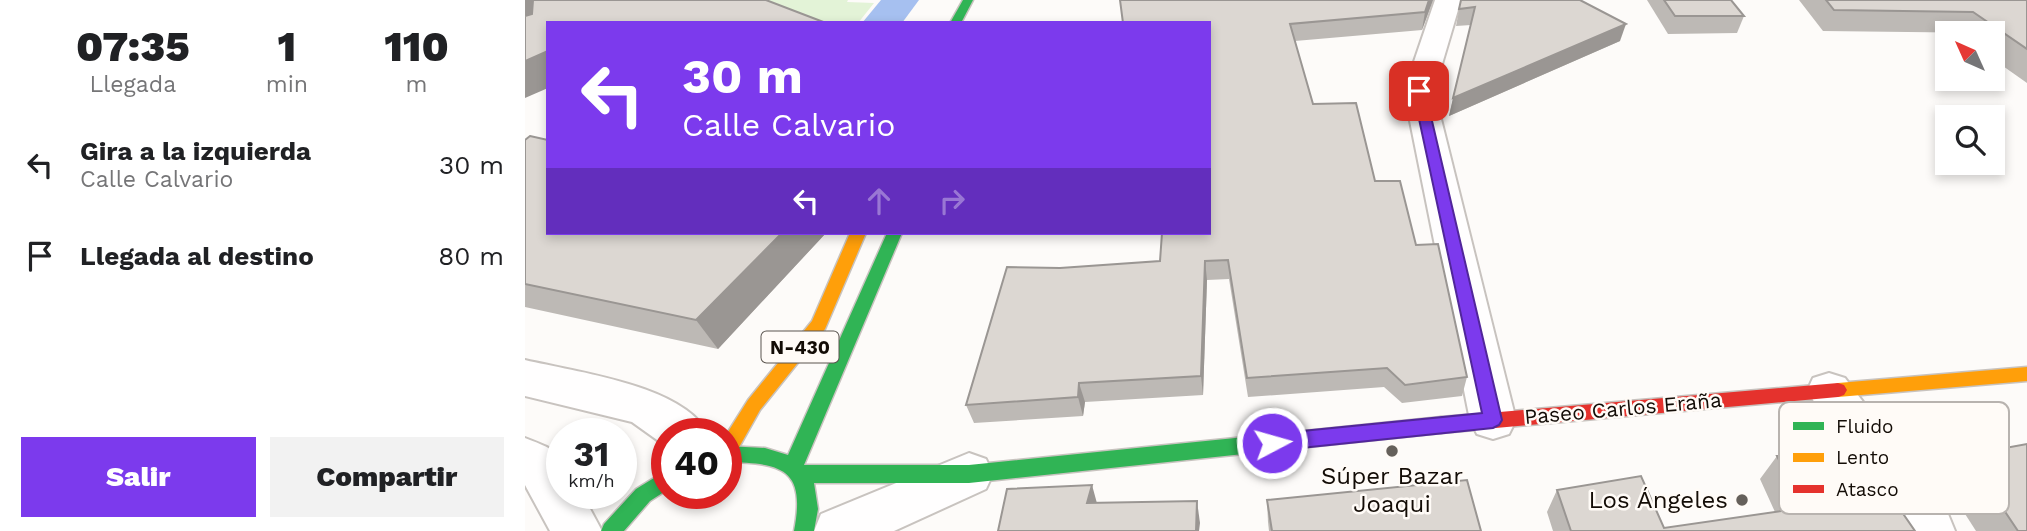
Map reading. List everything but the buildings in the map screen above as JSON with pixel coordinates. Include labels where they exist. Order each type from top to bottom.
[{"type":"main road","points":[[956,21],[968,0]]},
{"type":"main road","name":"N-430","points":[[742,426],[754,405],[819,324],[857,235]]},
{"type":"main road","name":"N-430","points":[[742,452],[773,455],[797,470],[893,235]]},
{"type":"main road","name":"Paseo Carlos Eraña","points":[[797,470],[969,474],[1493,420],[2027,374]]},
{"type":"main road","points":[[797,470],[810,495],[808,520],[804,531]]},
{"type":"main road","points":[[611,531],[651,490]]},
{"type":"street","points":[[1448,0],[1419,91],[1493,420]]},
{"type":"street","points":[[525,379],[645,407],[661,418]]},
{"type":"street","points":[[1829,391],[1837,402]]},
{"type":"street","points":[[525,459],[540,467],[577,531]]},
{"type":"street","name":"Paseo Carlos Eraña","points":[[839,531],[969,474]]},
{"type":"street","points":[[1918,514],[1930,531]]},
{"type":"green space","points":[[765,0],[848,0],[847,2],[874,3],[860,21],[796,21]]},
{"type":"water","points":[[881,0],[919,0],[903,21],[864,21]]},
{"type":"traffic: fast","points":[[956,21],[968,0]]},
{"type":"traffic: fast","points":[[793,466],[893,235]]},
{"type":"traffic: fast","points":[[801,474],[969,474],[1441,425]]},
{"type":"traffic: fast","points":[[742,454],[781,460],[793,467],[803,478],[808,491],[804,531]]},
{"type":"traffic: fast","points":[[611,531],[651,490]]},
{"type":"traffic: slow","points":[[742,425],[754,405],[819,324],[857,235]]},
{"type":"traffic: slow","points":[[1838,390],[2027,374]]},
{"type":"traffic: jam","points":[[1441,425],[1838,390]]},
{"type":"place","name":"Súper Bazar Joaqui","points":[[1392,451]]},
{"type":"place","name":"Los Ángeles","points":[[1742,500]]},
{"type":"route","points":[[1272,443],[1493,420],[1419,91]]}]
